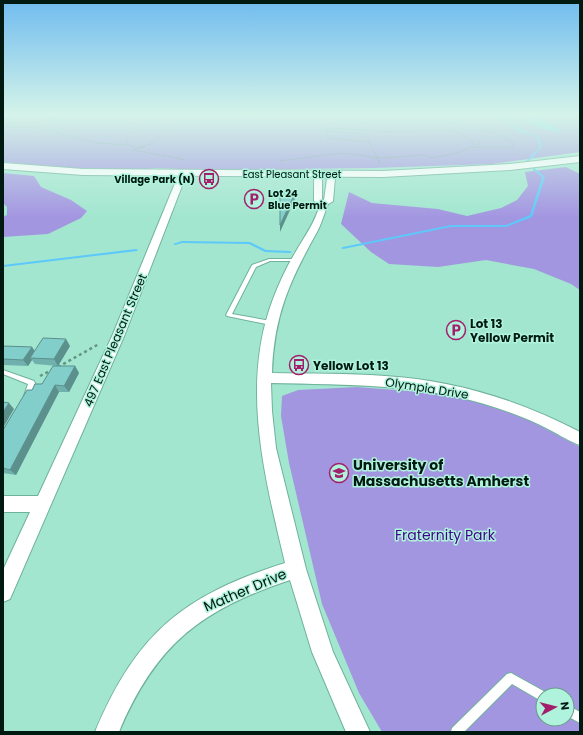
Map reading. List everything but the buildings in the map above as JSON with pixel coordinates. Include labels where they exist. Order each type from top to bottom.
[{"type":"main road","name":"East Pleasant Street","points":[[3,166],[83,172],[185,167],[325,174],[383,174],[510,167],[580,159]]},
{"type":"street","name":"497 East Pleasant Street","points":[[3,592],[119,334],[185,167]]},
{"type":"street","points":[[325,174],[331,178],[329,201],[324,203],[318,201],[318,178],[325,174]]},
{"type":"street","points":[[295,569],[267,438],[264,404],[266,378],[271,323],[296,260],[310,237],[324,203]]},
{"type":"street","name":"Olympia Drive","points":[[266,378],[357,379],[443,388],[504,404],[580,439]]},
{"type":"street","points":[[3,504],[42,504]]},
{"type":"street","name":"Mather Drive","points":[[107,732],[123,697],[138,672],[159,645],[181,625],[196,612],[222,597],[266,578],[295,569],[324,657],[358,732]]},
{"type":"lane","points":[[271,323],[229,315],[254,266],[269,260],[296,260]]},
{"type":"lane","points":[[3,372],[32,383],[24,402]]},
{"type":"lane","points":[[456,732],[511,678],[535,692]]},
{"type":"path","points":[[138,148],[133,150],[185,167]]},
{"type":"path","points":[[374,148],[379,158],[383,174]]},
{"type":"path","points":[[277,161],[342,152],[379,158],[423,155],[432,158],[457,153],[469,148]]},
{"type":"path","points":[[30,382],[99,344]]},
{"type":"green space","points":[[3,148],[580,148],[580,152],[492,164],[373,168],[202,170],[156,168],[139,170],[74,168],[3,162]]},
{"type":"green space","points":[[566,167],[580,174],[580,290],[571,284],[534,269],[486,260],[438,267],[389,264],[371,252],[341,224],[349,192],[372,203],[438,209],[467,216],[501,208],[517,200],[528,186],[525,172]]},
{"type":"green space","points":[[3,173],[34,176],[41,187],[71,200],[87,211],[81,218],[48,234],[3,237],[3,217],[7,215],[7,207],[3,203]]},
{"type":"green space","name":"Fraternity Park","points":[[357,387],[446,394],[512,411],[580,447],[580,732],[382,732],[359,693],[322,604],[289,463],[281,416],[282,396],[298,390]]},
{"type":"waterway","points":[[527,161],[540,148]]},
{"type":"waterway","points":[[343,248],[451,226],[506,226],[531,216],[544,177],[534,169]]},
{"type":"waterway","points":[[175,244],[182,242],[250,243],[265,251],[290,252]]},
{"type":"waterway","points":[[3,266],[136,250]]},
{"type":"place","name":"Village Park (N)","points":[[209,179]]},
{"type":"place","name":"Lot 24 Blue Permit","points":[[254,199]]},
{"type":"place","name":"Lot 13 Yellow Permit","points":[[456,330]]},
{"type":"place","name":"Yellow Lot 13","points":[[299,365]]},
{"type":"place","name":"University of Massachusetts Amherst","points":[[339,473]]}]
